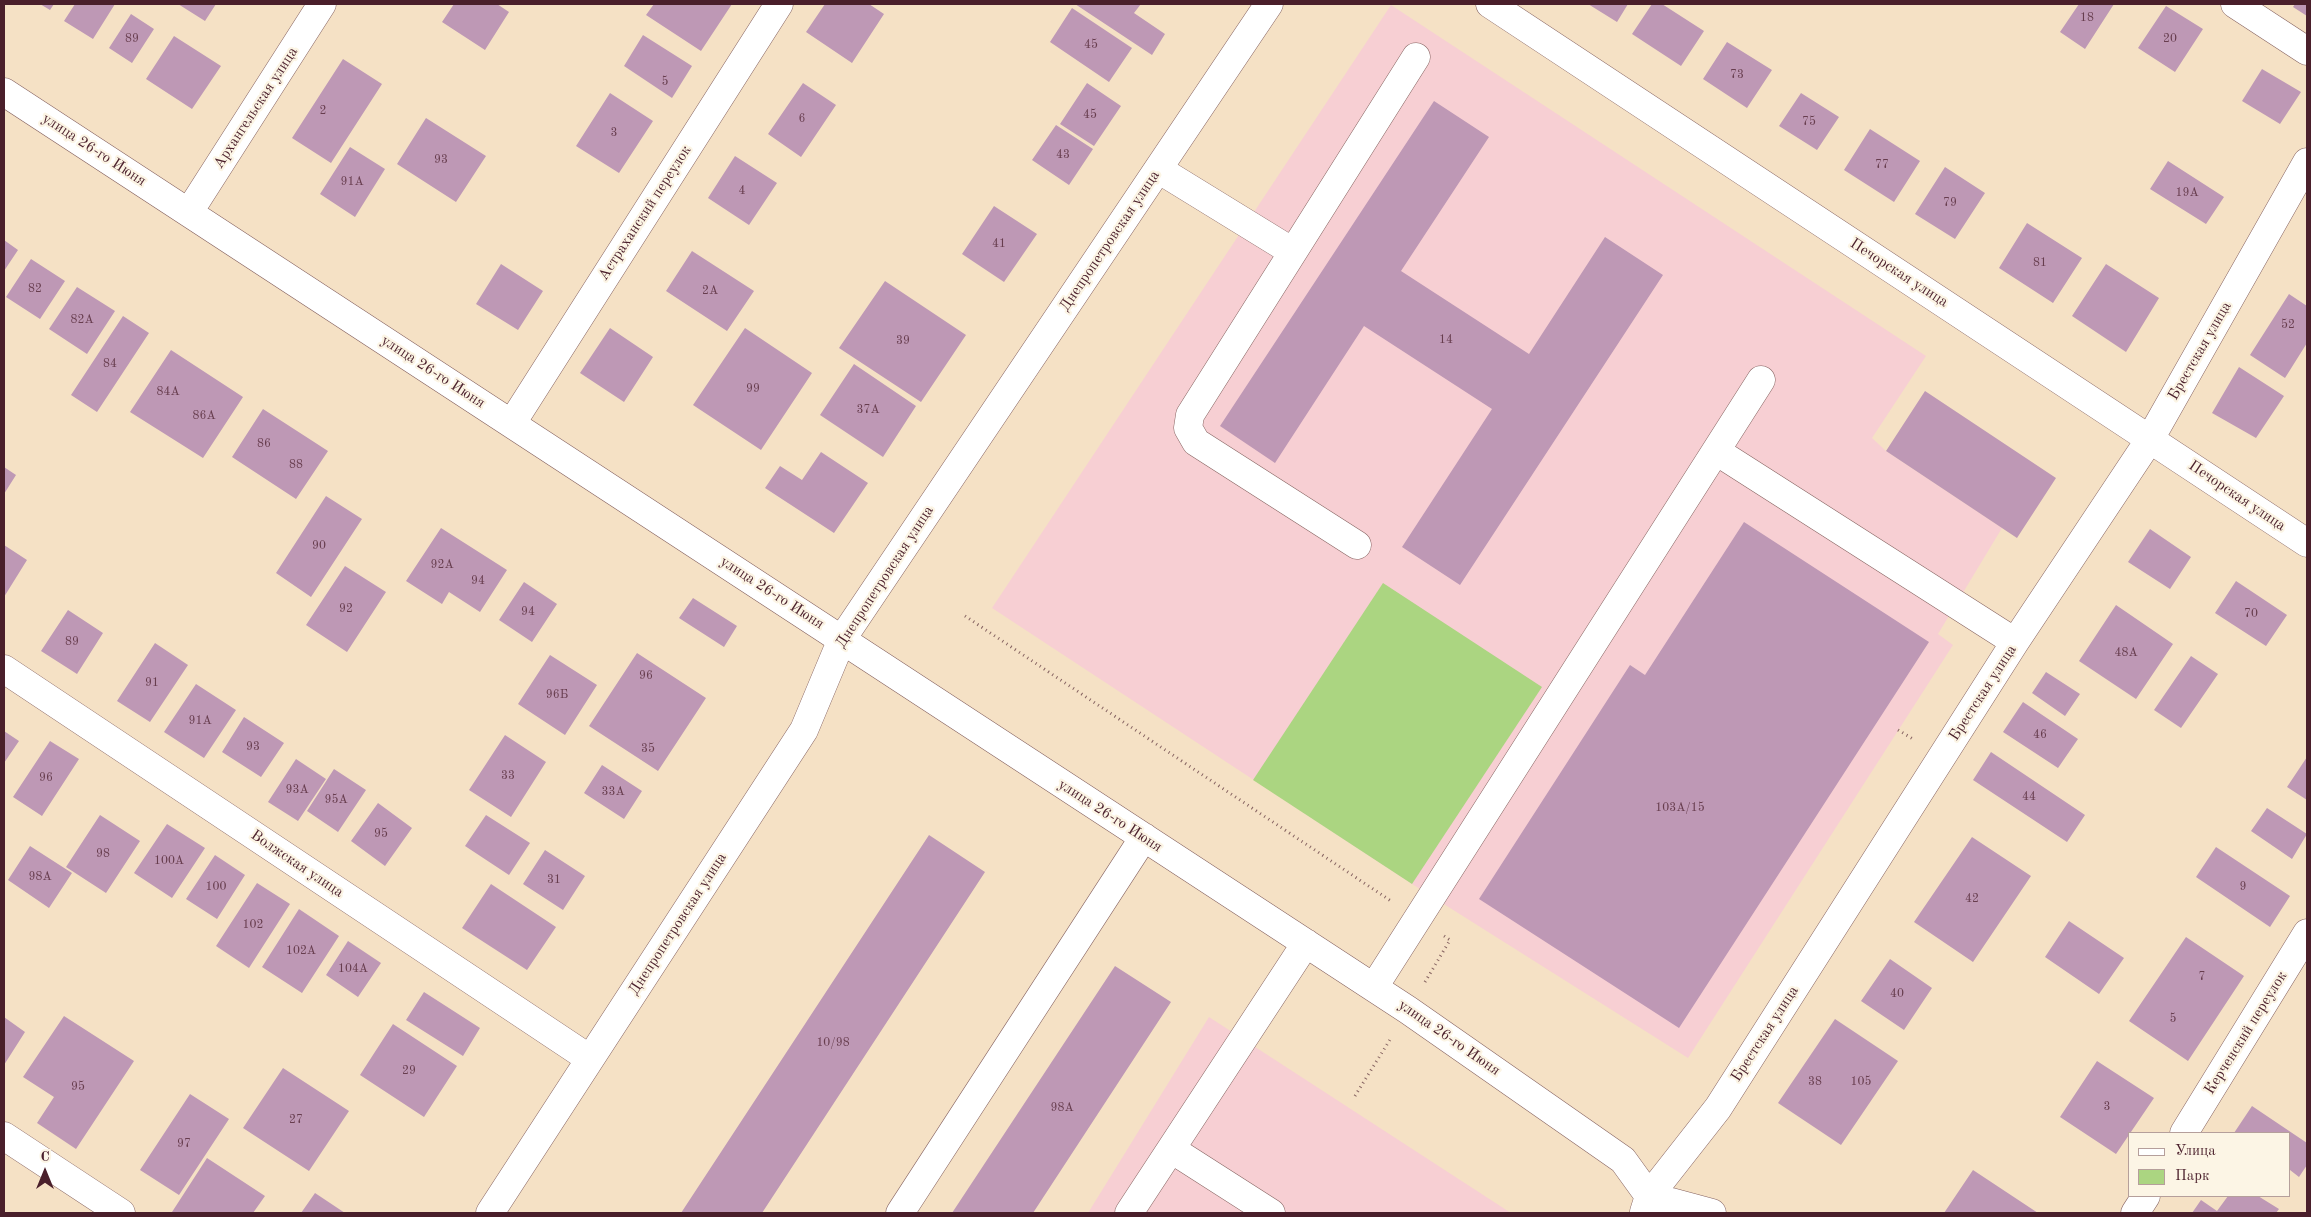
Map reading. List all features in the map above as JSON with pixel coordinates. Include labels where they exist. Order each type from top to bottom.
[{"type":"street","name":"Архангельская улица","points":[[189,212],[322,4]]},
{"type":"street","name":"Астраханский переулок","points":[[512,423],[779,4]]},
{"type":"street","name":"Днепропетровская улица","points":[[490,1213],[804,730],[842,639],[1269,4]]},
{"type":"street","name":"Печорская улица","points":[[1490,4],[2307,543]]},
{"type":"street","points":[[2234,4],[2307,51]]},
{"type":"street","points":[[1356,545],[1196,442],[1188,428],[1190,415],[1416,57]]},
{"type":"street","name":"улица 26-го Июня","points":[[4,92],[1374,987],[1623,1160],[1650,1208]]},
{"type":"street","name":"Брестская улица","points":[[1650,1208],[1718,1108],[2015,642],[2150,439],[2307,162]]},
{"type":"street","points":[[1158,169],[1293,252]]},
{"type":"street","points":[[1374,987],[1762,380]]},
{"type":"street","points":[[1716,451],[2015,642]]},
{"type":"street","name":"Волжская улица","points":[[4,669],[590,1059]]},
{"type":"street","points":[[900,1213],[1144,837]]},
{"type":"street","name":"Керченский переулок","points":[[2185,1132],[2307,933]]},
{"type":"street","points":[[1129,1213],[1306,943]]},
{"type":"street","points":[[4,1136],[122,1213]]},
{"type":"street","points":[[1171,1149],[1271,1213]]},
{"type":"street","points":[[2135,1213],[2145,1197]]},
{"type":"street","points":[[1650,1208],[1712,1213]]},
{"type":"path","points":[[965,616],[1450,940],[1421,989]]},
{"type":"path","points":[[1898,730],[1913,739]]},
{"type":"path","points":[[1355,1096],[1391,1038]]},
{"type":"shaded area","points":[[1391,5],[1926,356],[1872,438],[1886,451],[2002,528],[1938,634],[1953,645],[1688,1058],[1412,884],[992,608]]},
{"type":"shaded area","points":[[1209,1017],[1511,1213],[1088,1213]]},
{"type":"green space","points":[[1383,583],[1542,687],[1412,884],[1253,780]]},
{"type":"building","points":[[40,4],[54,4],[50,10]]},
{"type":"building","points":[[75,4],[115,4],[93,39],[64,21]]},
{"type":"building","points":[[178,4],[216,4],[205,21]]},
{"type":"building","points":[[454,4],[497,4],[509,12],[485,50],[442,22]]},
{"type":"building","points":[[654,4],[732,4],[701,51],[646,15]]},
{"type":"building","points":[[825,4],[869,4],[884,14],[852,63],[806,32]]},
{"type":"building","points":[[1075,4],[1141,4],[1134,13],[1165,34],[1152,55]]},
{"type":"building","points":[[1588,4],[1628,4],[1617,22]]},
{"type":"building","points":[[1652,4],[1662,4],[1704,31],[1681,66],[1632,34]]},
{"type":"building","points":[[2079,4],[2114,4],[2085,49],[2060,32]]},
{"type":"building","points":[[2295,4],[2307,4],[2307,16],[2293,7]]},
{"type":"building","points":[[2166,6],[2203,29],[2175,72],[2138,48]]},
{"type":"building","points":[[1072,8],[1132,48],[1109,82],[1050,42]]},
{"type":"building","points":[[131,14],[154,29],[132,63],[109,48]]},
{"type":"building","points":[[643,35],[692,66],[672,98],[624,66]]},
{"type":"building","points":[[174,36],[221,66],[192,109],[146,79]]},
{"type":"building","points":[[1727,42],[1772,70],[1747,108],[1703,79]]},
{"type":"building","points":[[343,59],[382,84],[331,163],[292,138]]},
{"type":"building","points":[[2262,69],[2301,92],[2280,124],[2242,101]]},
{"type":"building","points":[[803,83],[836,105],[801,157],[768,134]]},
{"type":"building","points":[[1087,83],[1121,106],[1094,146],[1060,124]]},
{"type":"building","points":[[610,93],[653,121],[619,173],[576,146]]},
{"type":"building","points":[[1801,93],[1839,117],[1817,150],[1779,126]]},
{"type":"building","points":[[1434,101],[1489,137],[1401,271],[1529,354],[1605,237],[1663,275],[1460,585],[1402,547],[1492,409],[1364,326],[1275,463],[1220,426]]},
{"type":"building","points":[[426,118],[486,156],[456,202],[397,164]]},
{"type":"building","points":[[1056,125],[1093,149],[1069,185],[1032,160]]},
{"type":"building","points":[[1870,129],[1920,161],[1894,202],[1844,170]]},
{"type":"building","points":[[350,147],[385,169],[355,217],[320,194]]},
{"type":"building","points":[[735,156],[777,183],[749,225],[708,198]]},
{"type":"building","points":[[2168,161],[2224,197],[2206,224],[2150,189]]},
{"type":"building","points":[[1945,167],[1985,193],[1955,239],[1915,214]]},
{"type":"building","points":[[994,206],[1037,234],[1004,282],[962,254]]},
{"type":"building","points":[[2027,223],[2082,258],[2053,303],[1999,268]]},
{"type":"building","points":[[4,240],[18,250],[4,271]]},
{"type":"building","points":[[692,251],[754,291],[727,331],[666,291]]},
{"type":"building","points":[[31,259],[65,281],[40,319],[6,297]]},
{"type":"building","points":[[501,264],[543,291],[518,330],[476,304]]},
{"type":"building","points":[[2106,264],[2159,298],[2126,352],[2072,316]]},
{"type":"building","points":[[885,281],[966,335],[921,402],[839,348]]},
{"type":"building","points":[[77,287],[115,311],[87,354],[49,329]]},
{"type":"building","points":[[2289,294],[2307,306],[2307,343],[2285,378],[2250,355]]},
{"type":"building","points":[[123,316],[149,333],[97,412],[71,395]]},
{"type":"building","points":[[610,328],[653,357],[624,402],[580,373]]},
{"type":"building","points":[[745,328],[812,373],[761,450],[693,405]]},
{"type":"building","points":[[171,350],[243,397],[203,458],[130,412]]},
{"type":"building","points":[[854,364],[916,406],[883,457],[820,415]]},
{"type":"building","points":[[2239,367],[2284,396],[2256,438],[2212,413]]},
{"type":"building","points":[[1925,391],[2056,478],[2017,538],[1886,451]]},
{"type":"building","points":[[263,409],[328,451],[296,499],[232,457]]},
{"type":"building","points":[[821,452],[868,483],[834,533],[765,488],[780,466],[802,480]]},
{"type":"building","points":[[4,467],[16,475],[4,494]]},
{"type":"building","points":[[326,496],[362,519],[311,597],[276,573]]},
{"type":"building","points":[[1744,522],[1929,642],[1679,1028],[1479,899],[1630,665],[1645,675]]},
{"type":"building","points":[[441,528],[507,570],[480,612],[449,592],[442,604],[406,581]]},
{"type":"building","points":[[2150,529],[2191,557],[2170,589],[2128,562]]},
{"type":"building","points":[[4,545],[27,560],[4,597]]},
{"type":"building","points":[[345,566],[386,592],[347,652],[306,625]]},
{"type":"building","points":[[2236,581],[2287,615],[2266,646],[2215,613]]},
{"type":"building","points":[[524,582],[557,604],[532,642],[499,620]]},
{"type":"building","points":[[693,598],[737,626],[724,647],[679,618]]},
{"type":"building","points":[[2116,605],[2173,644],[2136,699],[2079,661]]},
{"type":"building","points":[[68,610],[103,633],[77,674],[41,651]]},
{"type":"building","points":[[155,643],[188,665],[150,722],[117,701]]},
{"type":"building","points":[[637,653],[706,698],[658,771],[589,726]]},
{"type":"building","points":[[550,655],[597,685],[565,735],[518,704]]},
{"type":"building","points":[[2191,656],[2218,674],[2181,728],[2154,710]]},
{"type":"building","points":[[2046,672],[2080,694],[2065,716],[2032,693]]},
{"type":"building","points":[[196,684],[236,710],[204,758],[164,732]]},
{"type":"building","points":[[2023,702],[2078,739],[2058,768],[2003,732]]},
{"type":"building","points":[[244,717],[284,743],[261,777],[222,752]]},
{"type":"building","points":[[4,731],[19,741],[4,763]]},
{"type":"building","points":[[505,735],[546,762],[511,817],[469,790]]},
{"type":"building","points":[[50,741],[79,759],[42,816],[13,797]]},
{"type":"building","points":[[1991,752],[2085,815],[2067,842],[1973,780]]},
{"type":"building","points":[[2307,757],[2307,800],[2287,787]]},
{"type":"building","points":[[296,759],[326,779],[298,821],[268,802]]},
{"type":"building","points":[[602,765],[642,791],[624,819],[584,793]]},
{"type":"building","points":[[334,769],[366,790],[338,832],[307,811]]},
{"type":"building","points":[[378,803],[412,828],[385,866],[351,841]]},
{"type":"building","points":[[2267,808],[2307,834],[2292,859],[2251,831]]},
{"type":"building","points":[[100,815],[140,841],[106,893],[66,867]]},
{"type":"building","points":[[486,815],[530,843],[509,875],[465,846]]},
{"type":"building","points":[[167,824],[205,848],[172,898],[134,873]]},
{"type":"building","points":[[929,835],[985,872],[762,1213],[681,1213]]},
{"type":"building","points":[[1972,837],[2031,876],[1973,962],[1914,922]]},
{"type":"building","points":[[30,846],[72,873],[49,908],[8,880]]},
{"type":"building","points":[[2216,847],[2290,896],[2270,927],[2196,877]]},
{"type":"building","points":[[545,850],[585,876],[563,910],[523,884]]},
{"type":"building","points":[[215,855],[245,875],[217,919],[186,899]]},
{"type":"building","points":[[257,883],[290,904],[249,968],[216,946]]},
{"type":"building","points":[[491,884],[556,927],[527,970],[462,928]]},
{"type":"building","points":[[299,909],[339,936],[302,993],[262,967]]},
{"type":"building","points":[[2069,921],[2124,958],[2099,994],[2045,957]]},
{"type":"building","points":[[2186,937],[2244,976],[2188,1061],[2129,1021]]},
{"type":"building","points":[[348,941],[381,963],[358,997],[326,975]]},
{"type":"building","points":[[1890,959],[1932,988],[1904,1030],[1861,1001]]},
{"type":"building","points":[[1115,966],[1171,1002],[1033,1213],[952,1213]]},
{"type":"building","points":[[424,992],[480,1028],[463,1056],[406,1020]]},
{"type":"building","points":[[64,1016],[134,1061],[76,1149],[37,1123],[54,1097],[23,1077]]},
{"type":"building","points":[[4,1017],[25,1032],[4,1065]]},
{"type":"building","points":[[1835,1019],[1898,1061],[1841,1145],[1778,1103]]},
{"type":"building","points":[[393,1024],[457,1066],[424,1117],[360,1075]]},
{"type":"building","points":[[2097,1061],[2154,1098],[2131,1132],[2128,1132],[2128,1136],[2116,1154],[2060,1117]]},
{"type":"building","points":[[283,1068],[349,1111],[309,1171],[243,1128]]},
{"type":"building","points":[[190,1094],[229,1119],[179,1195],[140,1170]]},
{"type":"building","points":[[2252,1106],[2291,1132],[2235,1132]]},
{"type":"building","points":[[2291,1132],[2307,1143],[2307,1165],[2299,1177],[2291,1171]]},
{"type":"building","points":[[207,1158],[265,1196],[253,1213],[172,1212]]},
{"type":"building","points":[[1973,1170],[2038,1213],[1944,1213]]},
{"type":"building","points":[[315,1193],[345,1213],[301,1213]]},
{"type":"building","points":[[2227,1197],[2260,1197],[2279,1209],[2276,1213],[2192,1213],[2201,1200],[2217,1211]]}]
